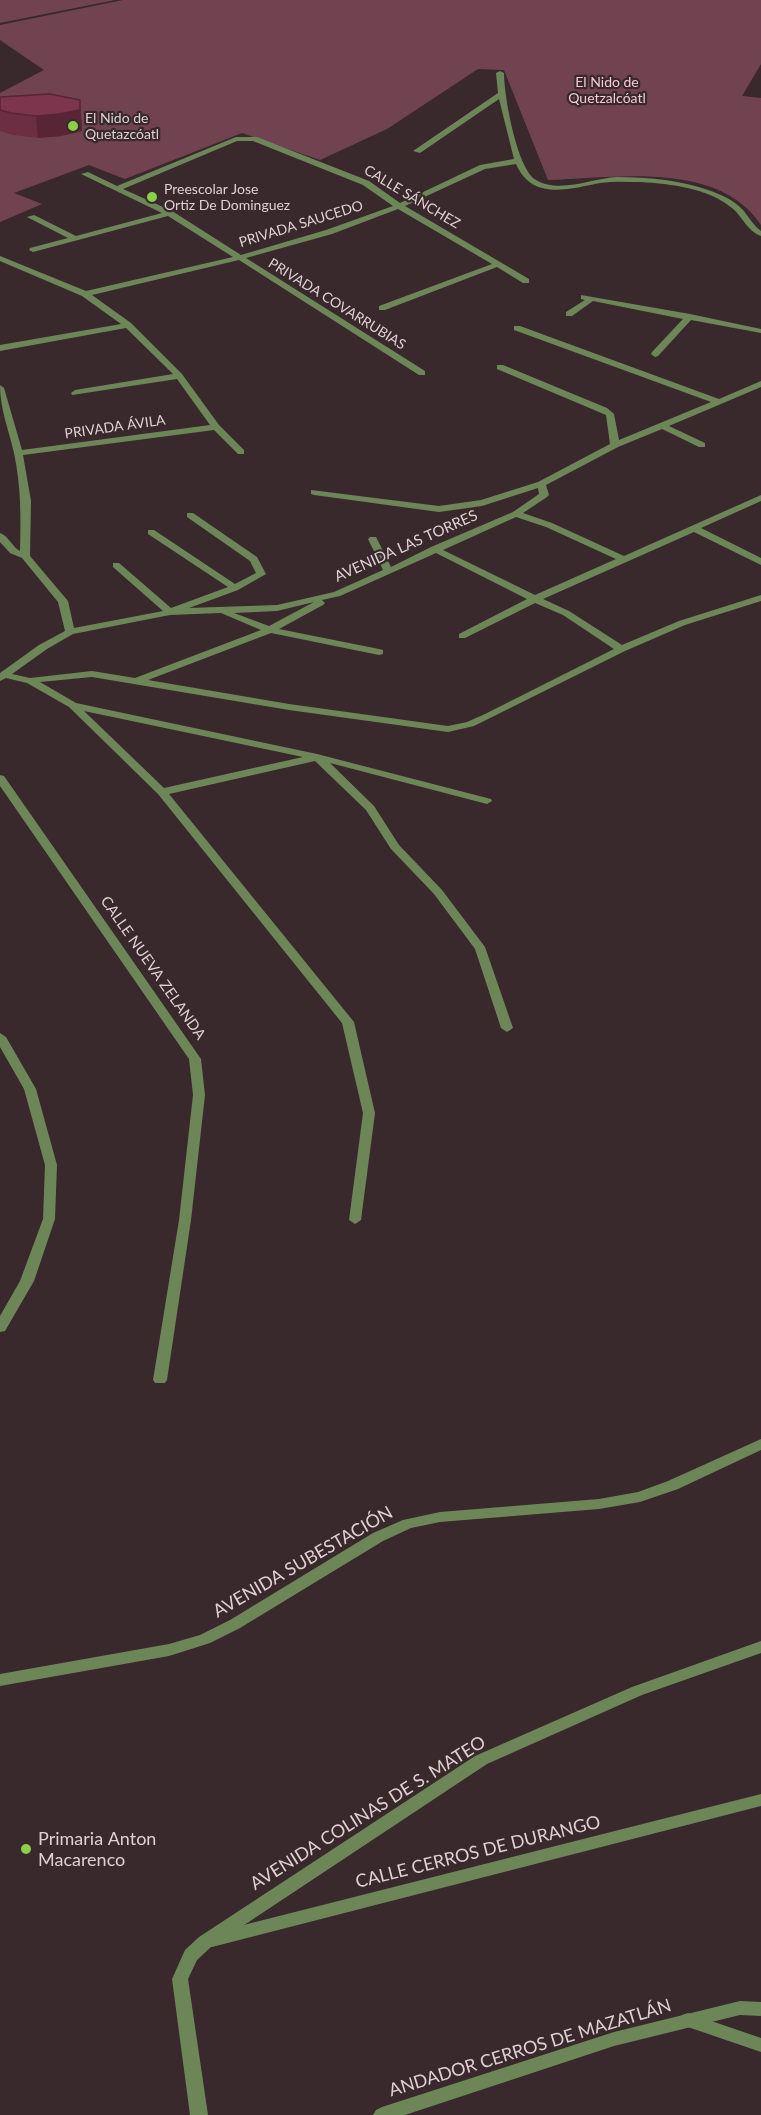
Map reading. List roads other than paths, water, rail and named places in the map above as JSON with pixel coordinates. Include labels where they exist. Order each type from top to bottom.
[{"type":"street","points":[[500,73],[500,95],[518,161],[527,177],[534,183],[544,186],[638,180],[674,183],[720,196],[738,208],[755,232],[761,234]]},
{"type":"street","points":[[417,151],[500,95]]},
{"type":"street","name":"CALLE SÁNCHEZ","points":[[118,188],[222,144],[244,138],[254,140],[366,183],[399,206],[526,281]]},
{"type":"street","name":"PRIVADA SAUCEDO","points":[[85,294],[239,258],[329,232],[399,206],[483,167],[518,161]]},
{"type":"street","name":"PRIVADA COVARRUBIAS","points":[[85,174],[169,213],[422,373]]},
{"type":"street","points":[[33,250],[169,213]]},
{"type":"street","points":[[31,217],[74,238]]},
{"type":"street","points":[[0,258],[85,294],[128,325],[179,376],[216,427],[241,452]]},
{"type":"street","points":[[382,308],[499,264]]},
{"type":"street","points":[[569,314],[587,298],[761,331]]},
{"type":"street","points":[[655,354],[690,316]]},
{"type":"street","points":[[0,348],[128,325]]},
{"type":"street","points":[[517,328],[717,401]]},
{"type":"street","points":[[500,367],[610,414],[615,445]]},
{"type":"street","points":[[75,393],[179,376]]},
{"type":"street","name":"AVENIDA LAS TORRES","points":[[314,492],[439,509],[482,503],[541,484],[615,445],[761,384]]},
{"type":"street","points":[[0,388],[18,453],[26,501],[25,556]]},
{"type":"street","points":[[749,390],[761,396]]},
{"type":"street","points":[[661,425],[702,445]]},
{"type":"street","name":"PRIVADA ÁVILA","points":[[18,453],[216,427]]},
{"type":"street","name":"AVENIDA LAS TORRES","points":[[2,676],[70,632],[170,612],[277,608],[337,594],[516,514],[544,495],[541,484]]},
{"type":"street","points":[[462,636],[535,599],[761,498]]},
{"type":"street","points":[[516,514],[549,525],[623,559]]},
{"type":"street","points":[[116,565],[170,612],[235,588],[261,573],[254,559],[190,515]]},
{"type":"street","points":[[696,529],[761,562]]},
{"type":"street","points":[[151,532],[235,588]]},
{"type":"street","points":[[0,536],[13,551],[25,556],[63,601],[70,632]]},
{"type":"street","points":[[374,539],[388,570]]},
{"type":"street","points":[[434,549],[566,613],[621,649]]},
{"type":"street","points":[[136,682],[270,630],[337,594]]},
{"type":"street","points":[[2,676],[30,681],[92,674],[289,707],[448,729],[471,724],[489,716],[621,649],[682,623],[761,598]]},
{"type":"street","points":[[222,611],[270,630],[379,652]]},
{"type":"street","points":[[30,681],[73,705],[162,792],[348,1022],[369,1113],[355,1220]]},
{"type":"street","points":[[73,705],[317,757],[487,801]]},
{"type":"street","points":[[162,792],[317,757]]},
{"type":"street","points":[[317,757],[370,808],[395,847],[438,892],[481,949],[507,1028]]},
{"type":"street","name":"CALLE NUEVA ZELANDA","points":[[0,778],[195,1059],[199,1095],[185,1220],[160,1380]]},
{"type":"street","points":[[0,1037],[30,1089],[51,1165],[49,1219],[27,1281],[0,1328]]},
{"type":"street","name":"AVENIDA SUBESTACIÓN","points":[[0,1680],[169,1650],[205,1639],[235,1624],[378,1536],[408,1524],[440,1517],[599,1504],[640,1497],[673,1485],[761,1444]]},
{"type":"street","name":"AVENIDA COLINAS DE S. MATEO","points":[[199,2115],[180,1979],[191,1955],[205,1942],[481,1760],[637,1691],[761,1647]]},
{"type":"street","name":"CALLE CERROS DE DURANGO","points":[[205,1942],[761,1800]]},
{"type":"street","name":"ANDADOR CERROS DE MAZATLÁN","points":[[382,2115],[614,2039],[740,2008],[761,2009]]},
{"type":"street","points":[[688,2019],[761,2045]]},
{"type":"place","name":"El Nido de Quetazcóatl","points":[[73,126]]},
{"type":"place","name":"Preescolar Jose Ortiz De Dominguez","points":[[152,197]]},
{"type":"place","name":"Primaria Anton Macarenco","points":[[26,1849]]},
{"type":"park label","name":"El Nido de Quetzalcóatl","points":[[607,90]]}]
